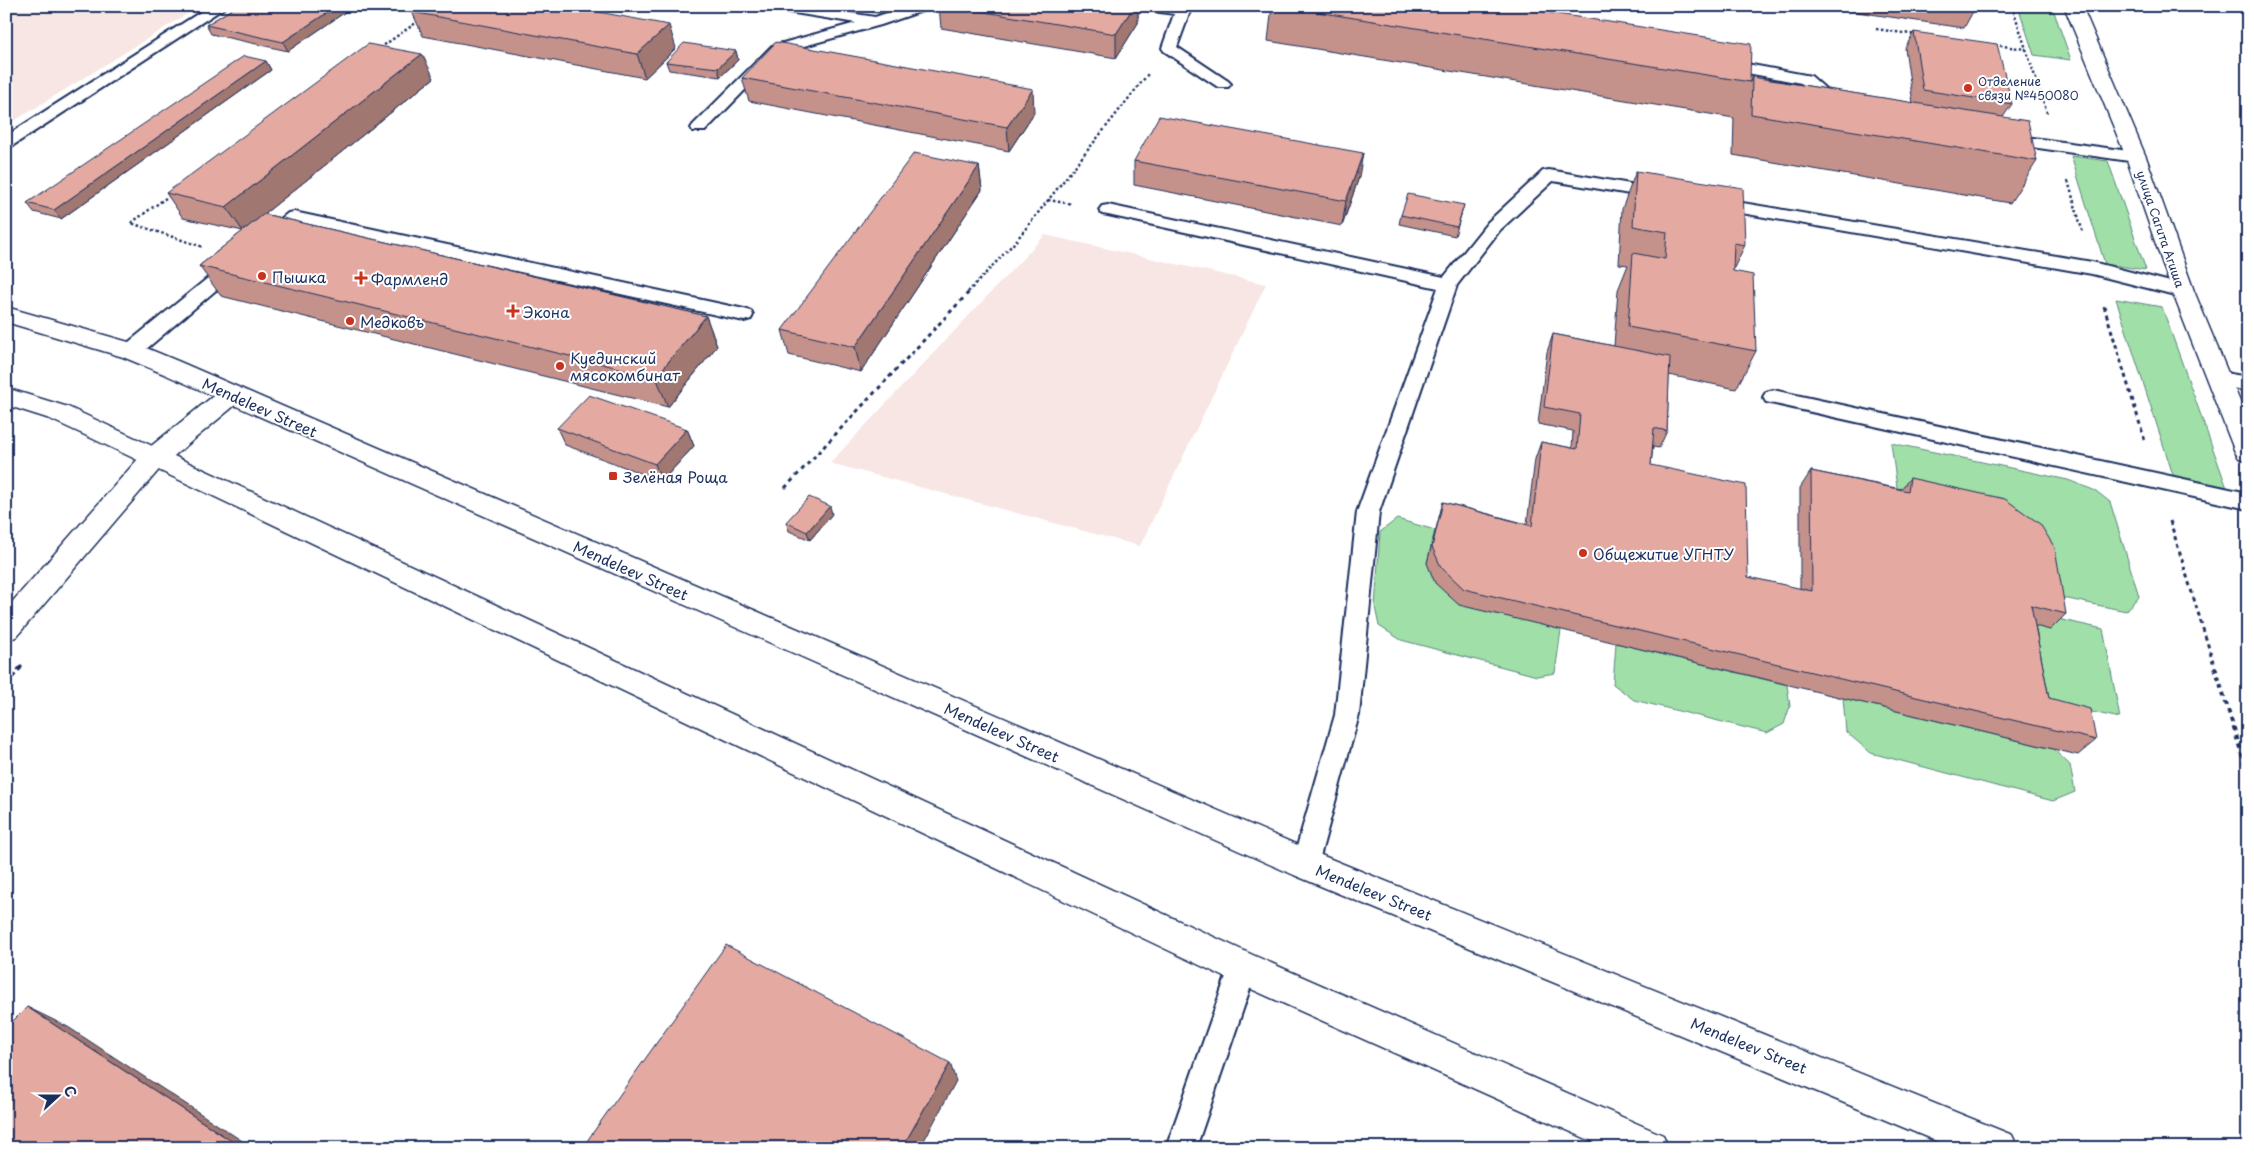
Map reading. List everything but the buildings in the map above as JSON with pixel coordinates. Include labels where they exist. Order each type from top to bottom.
[{"type":"main road","name":"улица Сагита Агиша","points":[[2073,6],[2136,157],[2183,291],[2248,452]]},
{"type":"main road","name":"Mendeleev Street","points":[[6,314],[131,351],[1305,864],[1999,1148]]},
{"type":"main road","points":[[6,629],[154,458],[231,395]]},
{"type":"main road","points":[[6,396],[59,413],[1244,968],[1650,1148]]},
{"type":"lane","points":[[6,143],[220,6]]},
{"type":"lane","points":[[776,6],[876,22]]},
{"type":"lane","points":[[699,128],[777,49],[876,22],[923,6]]},
{"type":"lane","points":[[1146,6],[1184,9],[1169,48],[1223,84]]},
{"type":"lane","points":[[1708,62],[1806,79],[1850,118]]},
{"type":"lane","points":[[1992,137],[2136,157]]},
{"type":"lane","points":[[1305,864],[1347,715],[1368,512],[1448,284],[1494,226],[1549,175],[1675,197]]},
{"type":"lane","points":[[1695,200],[2092,268],[2183,291]]},
{"type":"lane","points":[[1108,210],[1448,284]]},
{"type":"lane","points":[[131,351],[294,217],[744,315]]},
{"type":"lane","points":[[2219,379],[2248,384]]},
{"type":"lane","points":[[1773,397],[2248,500]]},
{"type":"lane","points":[[1181,1148],[1244,968]]},
{"type":"path","points":[[2012,6],[2059,146],[2092,268],[2248,774]]},
{"type":"path","points":[[375,52],[424,18]]},
{"type":"path","points":[[1876,29],[1923,36]]},
{"type":"path","points":[[1989,44],[2026,49]]},
{"type":"path","points":[[785,488],[1015,242],[1169,48]]},
{"type":"path","points":[[172,194],[131,223],[249,253]]},
{"type":"shaded area","points":[[6,6],[200,6],[6,126]]},
{"type":"shaded area","points":[[1045,235],[1266,284],[1140,546],[830,463]]},
{"type":"green space","points":[[2018,6],[2052,6],[2071,60],[2034,55]]},
{"type":"green space","points":[[2071,156],[2108,161],[2146,270],[2105,264]]},
{"type":"green space","points":[[2116,299],[2162,307],[2227,488],[2174,478]]},
{"type":"green space","points":[[1891,443],[2068,480],[2096,491],[2110,502],[2139,596],[2126,611],[2044,594],[1898,495]]},
{"type":"green space","points":[[1397,519],[1435,530],[1427,563],[1561,630],[1555,673],[1537,676],[1401,640],[1379,626],[1375,607],[1380,532]]},
{"type":"green space","points":[[2049,617],[2103,629],[2120,718],[2050,703],[2016,621]]},
{"type":"green space","points":[[1616,643],[1787,685],[1790,706],[1784,724],[1767,733],[1634,700],[1613,684]]},
{"type":"green space","points":[[1843,698],[2053,749],[2070,765],[2075,792],[2053,801],[1871,753],[1846,732]]},
{"type":"place","name":"Отделение связи №450080","points":[[1968,88]]},
{"type":"place","name":"Пышка","points":[[262,276]]},
{"type":"place","name":"Фармленд","points":[[361,278]]},
{"type":"place","name":"Экона","points":[[513,311]]},
{"type":"place","name":"Медковъ","points":[[350,321]]},
{"type":"place","name":"Куединский мясокомбинат","points":[[560,366]]},
{"type":"place","name":"Зелёная Роща","points":[[613,476]]},
{"type":"place","name":"Общежитие УГНТУ","points":[[1583,553]]}]
